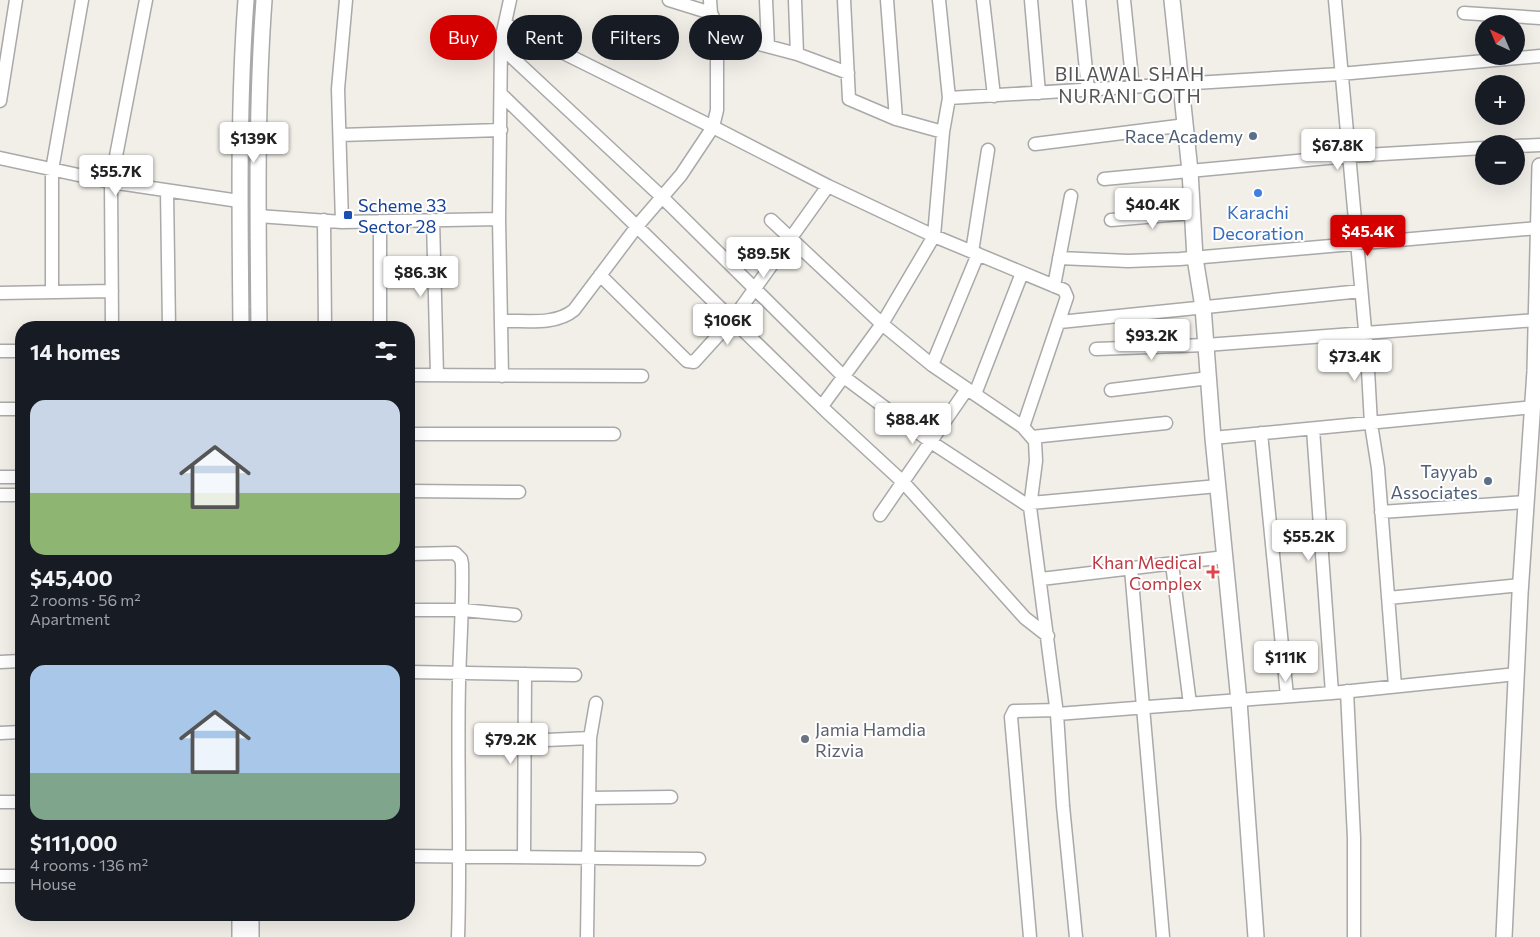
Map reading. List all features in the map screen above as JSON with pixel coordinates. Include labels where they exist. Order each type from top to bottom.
[{"type":"street","points":[[0,101],[16,0]]},
{"type":"street","points":[[52,292],[52,170],[82,0]]},
{"type":"street","points":[[112,321],[111,182],[146,0]]},
{"type":"street","points":[[241,321],[239,201],[242,52],[246,0]]},
{"type":"street","points":[[260,321],[258,216],[260,51],[264,0]]},
{"type":"street","points":[[342,222],[338,89],[346,0]]},
{"type":"street","points":[[502,376],[499,219],[501,47],[510,0]]},
{"type":"street","points":[[669,0],[710,14],[710,0]]},
{"type":"street","points":[[766,0],[768,46]]},
{"type":"street","points":[[795,0],[797,54]]},
{"type":"street","points":[[844,0],[849,99],[896,119],[943,132]]},
{"type":"street","points":[[887,0],[896,119]]},
{"type":"street","points":[[822,406],[882,324],[934,236],[943,132],[949,98],[939,0]]},
{"type":"street","points":[[984,0],[994,96]]},
{"type":"street","points":[[1031,0],[1039,93]]},
{"type":"street","points":[[1079,0],[1088,90]]},
{"type":"street","points":[[1124,0],[1133,88]]},
{"type":"street","points":[[1172,0],[1190,171],[1194,258],[1203,307],[1213,438],[1240,701],[1256,937]]},
{"type":"street","points":[[1335,0],[1371,424],[1378,468],[1395,686]]},
{"type":"street","points":[[1464,13],[1540,18]]},
{"type":"street","points":[[505,24],[713,126],[828,186],[934,236],[1054,286],[1067,294],[1060,322],[1023,427]]},
{"type":"street","points":[[762,44],[797,54],[848,73]]},
{"type":"street","points":[[501,47],[662,197],[844,377],[931,442],[1031,505],[1218,486]]},
{"type":"street","points":[[949,98],[1340,74],[1540,56]]},
{"type":"street","points":[[501,321],[557,320],[574,310],[638,225],[681,175],[713,126],[717,110],[717,60]]},
{"type":"street","points":[[501,94],[638,225],[822,406],[904,483],[1025,618],[1048,636]]},
{"type":"street","points":[[1035,144],[1186,125]]},
{"type":"street","points":[[340,135],[501,130]]},
{"type":"street","points":[[1525,146],[1540,145]]},
{"type":"street","points":[[1104,179],[1349,156],[1475,149]]},
{"type":"street","points":[[932,365],[976,253],[988,150]]},
{"type":"street","points":[[0,158],[111,182],[239,201]]},
{"type":"street","points":[[1504,937],[1521,585],[1533,407],[1540,166]]},
{"type":"street","points":[[600,275],[690,362],[699,359],[755,290],[828,186]]},
{"type":"street","points":[[167,191],[169,321]]},
{"type":"street","points":[[1054,286],[1071,196]]},
{"type":"street","points":[[1111,220],[1192,213]]},
{"type":"street","points":[[258,216],[342,222],[499,219]]},
{"type":"street","points":[[324,220],[326,321]]},
{"type":"street","points":[[433,220],[437,375]]},
{"type":"street","points":[[771,220],[882,324],[932,365],[1023,427],[1035,441],[1036,461],[1031,505],[1057,712],[1063,806],[1076,937]]},
{"type":"street","points":[[380,221],[380,321]]},
{"type":"street","points":[[1059,258],[1128,261],[1194,258],[1538,228]]},
{"type":"street","points":[[880,515],[931,442],[971,392],[1022,273]]},
{"type":"street","points":[[0,293],[112,291]]},
{"type":"street","points":[[1060,322],[1361,291]]},
{"type":"street","points":[[1096,349],[1206,345],[1536,320]]},
{"type":"street","points":[[0,351],[15,351]]},
{"type":"street","points":[[415,375],[642,376]]},
{"type":"street","points":[[1111,390],[1208,378]]},
{"type":"street","points":[[1213,438],[1533,407]]},
{"type":"street","points":[[0,409],[15,409]]},
{"type":"street","points":[[1032,437],[1166,423]]},
{"type":"street","points":[[1313,429],[1332,693]]},
{"type":"street","points":[[1261,433],[1287,696]]},
{"type":"street","points":[[415,434],[614,434]]},
{"type":"street","points":[[0,478],[15,477]]},
{"type":"street","points":[[415,491],[519,492]]},
{"type":"street","points":[[0,495],[15,495]]},
{"type":"street","points":[[1381,512],[1526,502]]},
{"type":"street","points":[[415,554],[455,553],[459,555],[462,564],[464,610],[460,672],[458,937]]},
{"type":"street","points":[[1040,579],[1225,557]]},
{"type":"street","points":[[1172,564],[1190,704]]},
{"type":"street","points":[[1131,569],[1163,937]]},
{"type":"street","points":[[1388,598],[1521,585]]},
{"type":"street","points":[[415,610],[464,610],[515,615]]},
{"type":"street","points":[[0,662],[15,661]]},
{"type":"street","points":[[415,672],[575,675]]},
{"type":"street","points":[[524,857],[525,674]]},
{"type":"street","points":[[1030,937],[1011,717],[1014,711],[1057,712],[1240,701],[1517,674]]},
{"type":"street","points":[[1347,691],[1354,838],[1354,937]]},
{"type":"street","points":[[587,937],[590,738],[596,703]]},
{"type":"street","points":[[0,733],[15,732]]},
{"type":"street","points":[[525,741],[590,738]]},
{"type":"street","points":[[590,798],[671,797]]},
{"type":"street","points":[[0,802],[15,802]]},
{"type":"street","points":[[415,856],[698,859]]},
{"type":"street","points":[[0,876],[15,876]]},
{"type":"street","points":[[240,921],[240,937]]},
{"type":"street","points":[[251,921],[251,937]]},
{"type":"place","name":"Race Academy","points":[[1253,136]]},
{"type":"place","name":"Karachi Decoration","points":[[1258,193]]},
{"type":"place","name":"Scheme 33 Sector 28","points":[[348,215]]},
{"type":"place","name":"Tayyab Associates","points":[[1488,481]]},
{"type":"place","name":"Khan Medical Complex","points":[[1213,572]]},
{"type":"place","name":"Jamia Hamdia Rizvia","points":[[805,739]]},
{"type":"district","name":"BILAWAL SHAH NURANI GOTH","points":[[1130,84]]}]
